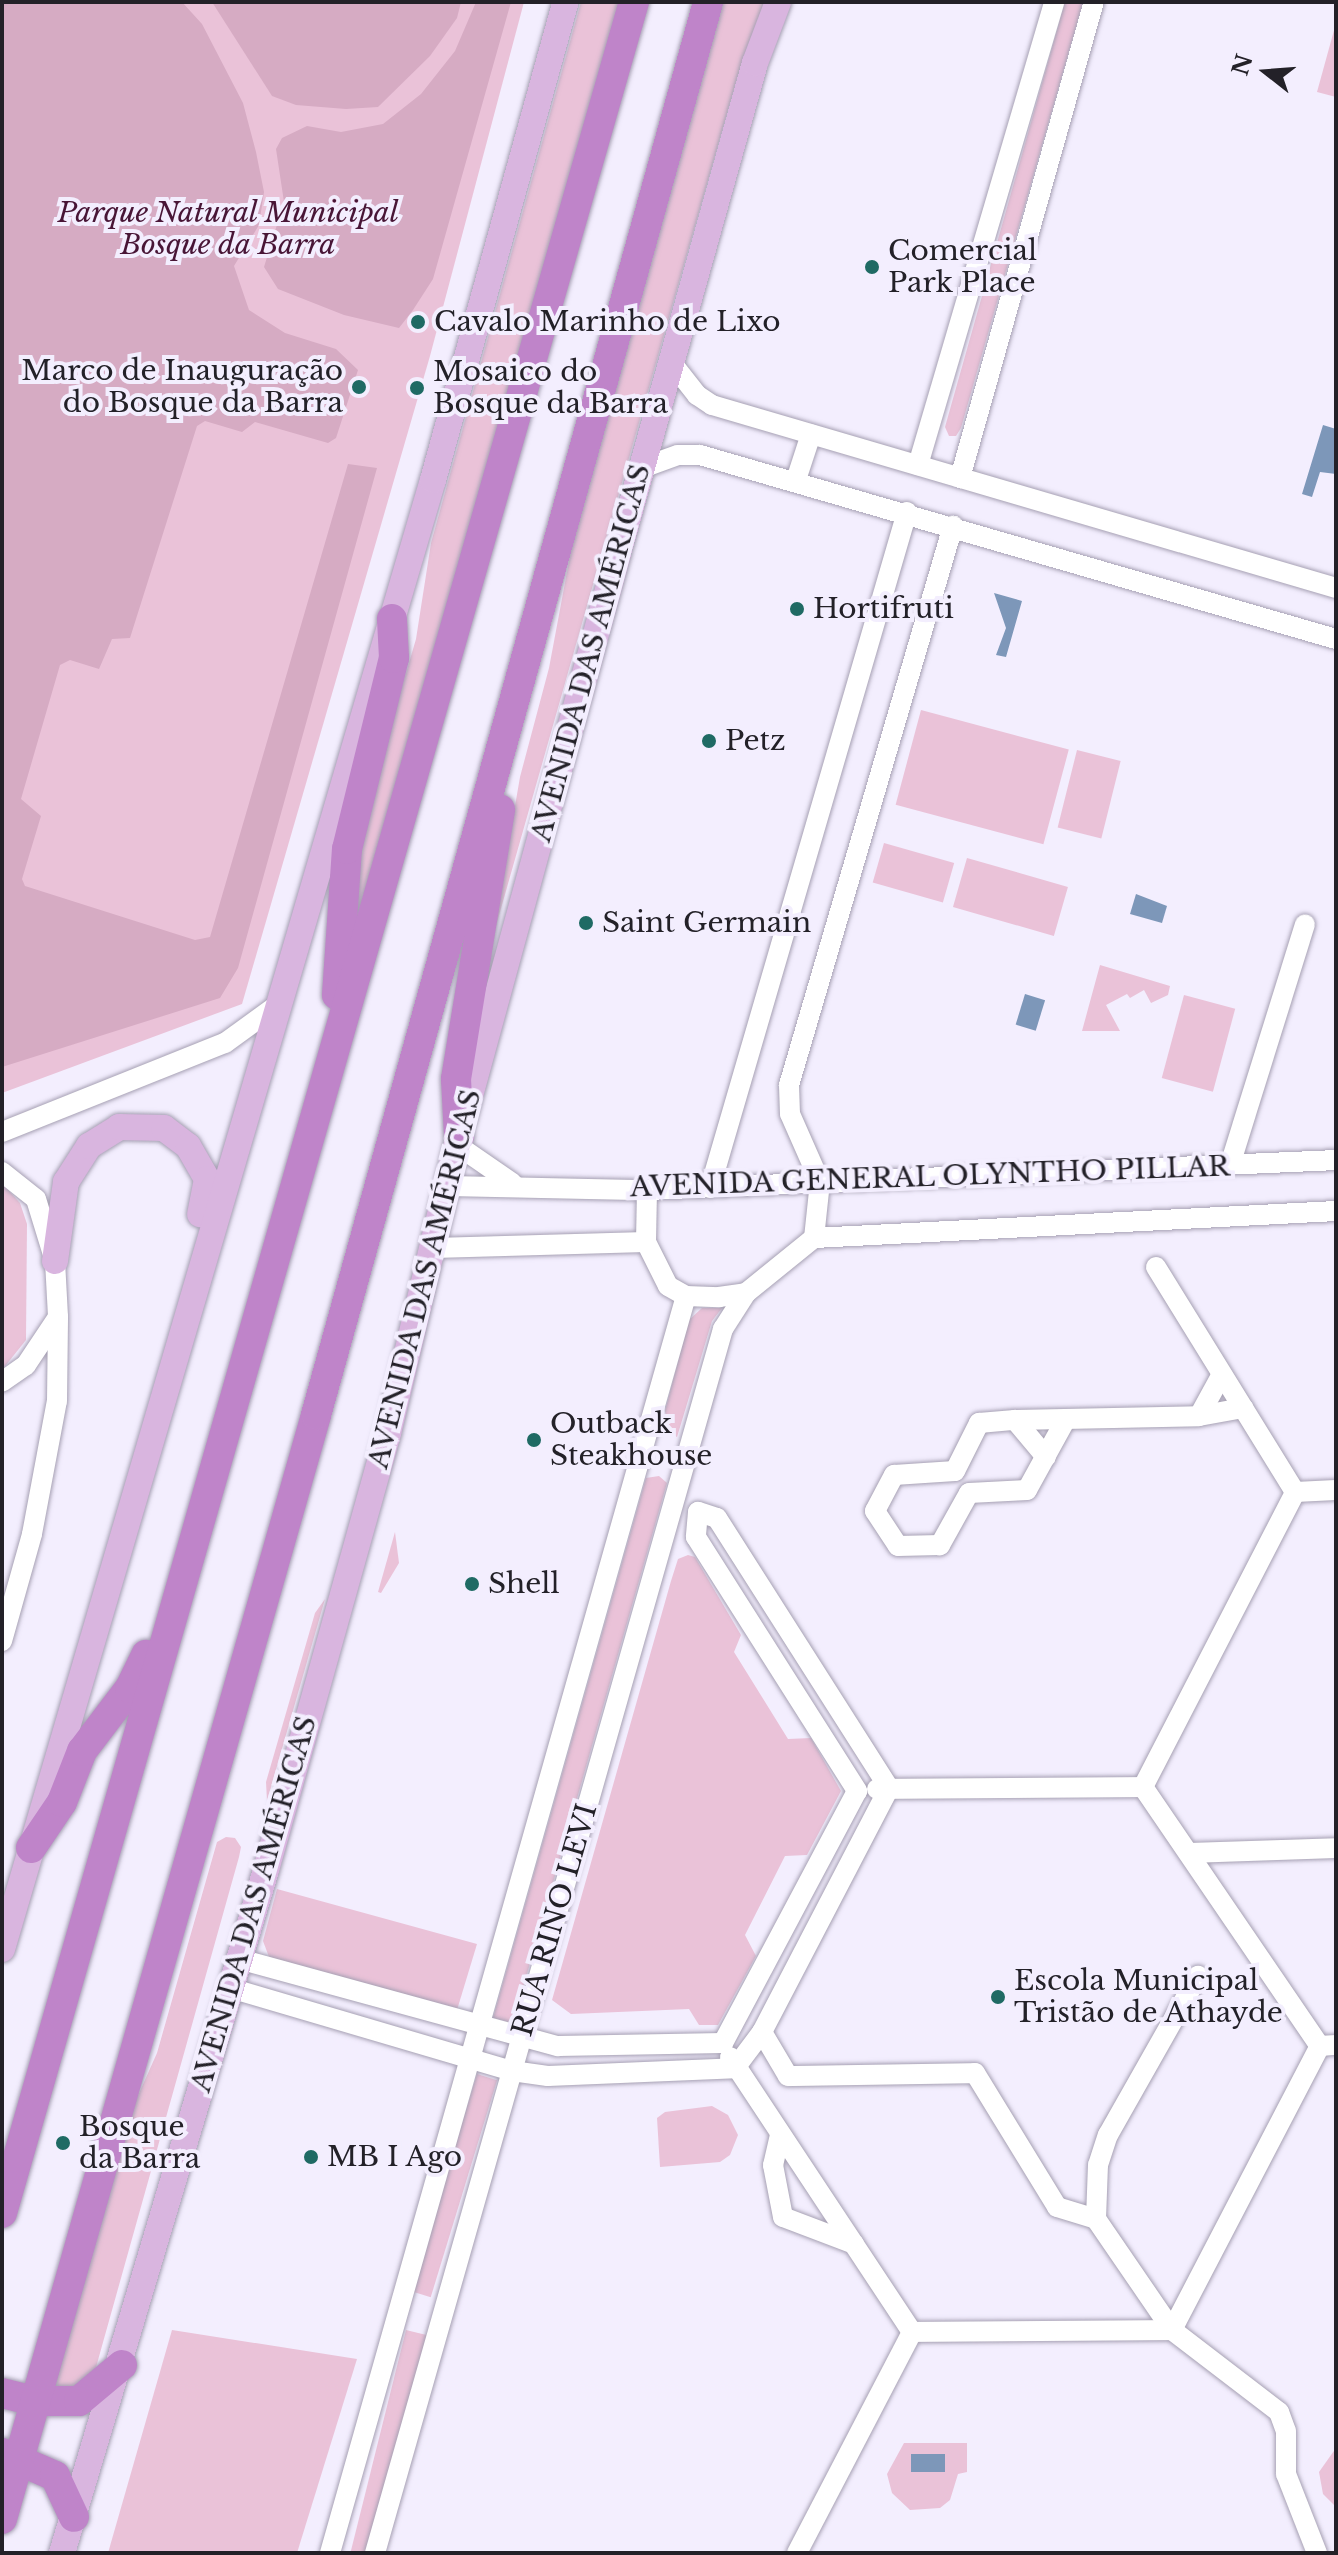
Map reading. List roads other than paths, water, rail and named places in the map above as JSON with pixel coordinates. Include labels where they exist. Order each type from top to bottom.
[{"type":"highway","points":[[2,2213],[179,1585],[324,1091],[634,2]]},
{"type":"highway","points":[[2,2519],[10,2455],[35,2401],[541,608],[708,2]]},
{"type":"highway","points":[[458,1141],[456,1079],[490,893],[505,770],[544,625],[541,608]]},
{"type":"highway","points":[[324,1091],[339,977],[347,849],[394,658],[392,619]]},
{"type":"highway","points":[[31,1848],[52,1821],[82,1751],[130,1688],[179,1585]]},
{"type":"highway","points":[[2,2393],[35,2401],[79,2401],[122,2365]]},
{"type":"highway","points":[[10,2455],[55,2476],[74,2517]]},
{"type":"main road","points":[[2,1949],[276,1006],[392,619],[566,2]]},
{"type":"main road","name":"AVENIDA DAS AMÉRICAS","points":[[62,2553],[122,2365],[388,1433],[458,1141],[755,63],[778,2]]},
{"type":"main road","points":[[55,1261],[66,1182],[78,1160],[103,1134],[149,1124],[188,1146],[207,1179],[196,1225],[204,1256]]},
{"type":"street","points":[[918,465],[1054,2]]},
{"type":"street","points":[[960,478],[1094,2]]},
{"type":"street","points":[[671,362],[697,395],[712,405],[1336,588]]},
{"type":"street","points":[[796,480],[811,434]]},
{"type":"street","points":[[642,468],[678,455],[700,455],[907,512],[1336,639]]},
{"type":"street","points":[[710,1188],[907,512]]},
{"type":"street","points":[[814,1238],[820,1182],[790,1114],[789,1085],[953,526]]},
{"type":"street","points":[[1230,1165],[1305,924]]},
{"type":"street","points":[[2,1132],[225,1043],[276,1006]]},
{"type":"street","name":"AVENIDA GENERAL OLYNTHO PILLAR","points":[[458,1141],[499,1179],[523,1187]]},
{"type":"street","name":"AVENIDA GENERAL OLYNTHO PILLAR","points":[[448,1186],[647,1190],[1336,1160]]},
{"type":"street","points":[[2,1172],[36,1199],[55,1261],[58,1317],[57,1401],[32,1534],[2,1641]]},
{"type":"street","points":[[646,1242],[647,1190]]},
{"type":"street","name":"AVENIDA GENERAL OLYNTHO PILLAR","points":[[746,1293],[814,1238],[1336,1211]]},
{"type":"street","name":"AVENIDA GENERAL OLYNTHO PILLAR","points":[[434,1248],[646,1242],[668,1286],[686,1296]]},
{"type":"street","points":[[1156,1267],[1295,1492]]},
{"type":"street","points":[[686,1296],[746,1293]]},
{"type":"street","name":"RUA RINO LEVI","points":[[375,2553],[723,1329],[746,1293]]},
{"type":"street","name":"RUA RINO LEVI","points":[[330,2553],[686,1296]]},
{"type":"street","points":[[2,1382],[26,1365],[58,1317]]},
{"type":"street","points":[[1199,1416],[1221,1376]]},
{"type":"street","points":[[1066,1419],[1027,1490],[969,1493],[940,1545],[898,1546],[875,1511],[894,1475],[955,1471],[979,1423],[1015,1420],[1199,1416],[1243,1408]]},
{"type":"street","points":[[1015,1420],[1046,1457]]},
{"type":"street","points":[[1295,1492],[1336,1490]]},
{"type":"street","points":[[1143,1787],[1295,1492]]},
{"type":"street","points":[[857,1791],[696,1537],[698,1512],[717,1518],[889,1788]]},
{"type":"street","points":[[857,1791],[889,1788],[1143,1787]]},
{"type":"street","points":[[1143,1787],[1328,2046],[1172,2330]]},
{"type":"street","points":[[735,2068],[762,2032],[889,1788]]},
{"type":"street","points":[[723,2043],[857,1791]]},
{"type":"street","points":[[1189,1853],[1336,1848]]},
{"type":"street","points":[[239,1959],[558,2046],[723,2043]]},
{"type":"street","points":[[1198,1976],[1108,2135],[1098,2165],[1096,2219],[1172,2330],[1279,2412],[1286,2431],[1286,2474],[1317,2553]]},
{"type":"street","points":[[230,1988],[512,2071],[548,2076],[735,2068]]},
{"type":"street","points":[[762,2032],[788,2076],[975,2073],[1057,2207],[1096,2219]]},
{"type":"street","points":[[723,2043],[735,2068],[912,2332]]},
{"type":"street","points":[[780,2135],[773,2165],[783,2217],[854,2244]]},
{"type":"street","points":[[912,2332],[1172,2330]]},
{"type":"street","points":[[797,2553],[912,2332]]},
{"type":"water","points":[[1323,425],[1336,429],[1336,474],[1320,472],[1312,497],[1302,494]]},
{"type":"water","points":[[994,593],[1022,601],[1006,657],[996,655],[1006,628]]},
{"type":"water","points":[[1136,894],[1167,906],[1162,923],[1130,914]]},
{"type":"water","points":[[1025,994],[1045,1000],[1036,1031],[1016,1025]]},
{"type":"water","points":[[911,2454],[945,2454],[945,2472],[911,2472]]},
{"type":"place","name":"Comercial Park Place","points":[[872,267]]},
{"type":"place","name":"Cavalo Marinho de Lixo","points":[[418,322]]},
{"type":"place","name":"Marco de Inauguração do Bosque da Barra","points":[[359,387]]},
{"type":"place","name":"Mosaico do Bosque da Barra","points":[[417,388]]},
{"type":"place","name":"Hortifruti","points":[[797,609]]},
{"type":"place","name":"Petz","points":[[709,741]]},
{"type":"place","name":"Saint Germain","points":[[586,923]]},
{"type":"place","name":"Outback Steakhouse","points":[[534,1440]]},
{"type":"place","name":"Shell","points":[[472,1584]]},
{"type":"place","name":"Escola Municipal Tristão de Athayde","points":[[998,1997]]},
{"type":"place","name":"Bosque da Barra","points":[[63,2143]]},
{"type":"place","name":"MB I Ago","points":[[311,2157]]},
{"type":"park label","name":"Parque Natural Municipal Bosque da Barra","points":[[228,229]]}]
